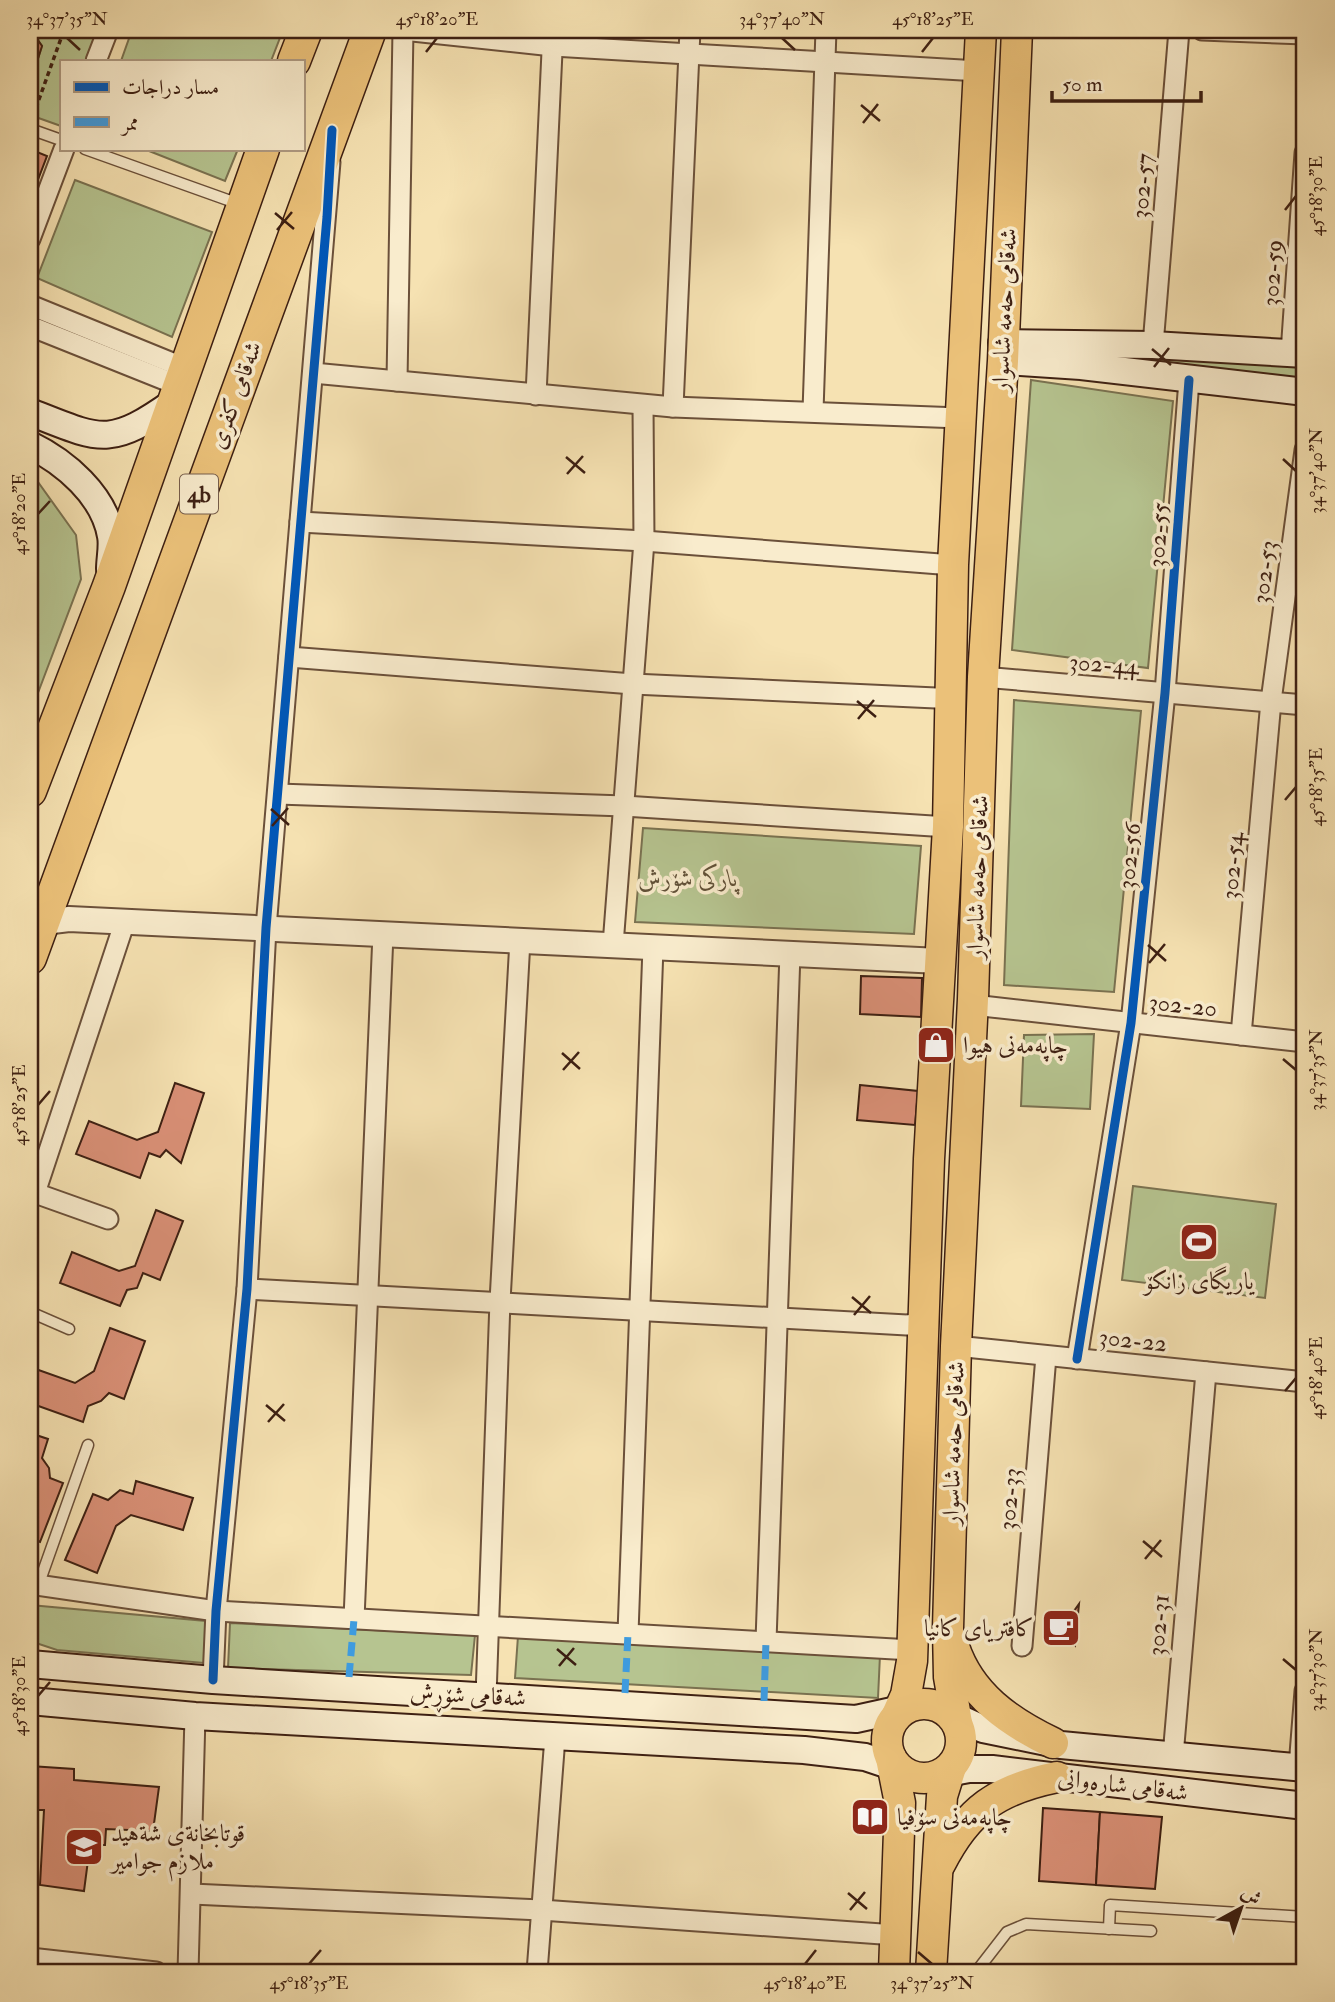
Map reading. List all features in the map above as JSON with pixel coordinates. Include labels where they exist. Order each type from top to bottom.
[{"type":"highway","points":[[294,60],[306,30]]},
{"type":"highway","name":"شەقامی کفری","points":[[30,958],[370,30]]},
{"type":"highway","name":"4b","points":[[30,791],[109,586],[263,150]]},
{"type":"main road","name":"شەقامی حەمە شاسوار","points":[[901,1711],[910,1680],[912,1650],[922,1416],[923,1323],[948,827],[953,565],[981,30]]},
{"type":"main road","name":"شەقامی حەمە شاسوار","points":[[955,1718],[949,1677],[948,1628],[956,1346],[973,1005],[983,677],[1017,30]]},
{"type":"main road","points":[[1002,352],[1082,355],[1153,345],[1298,354]]},
{"type":"main road","points":[[1082,355],[1189,380],[1305,392]]},
{"type":"main road","points":[[30,412],[86,433],[115,436],[140,426],[180,386]]},
{"type":"main road","points":[[30,445],[64,466],[101,510],[111,537],[109,586]]},
{"type":"main road","points":[[922,1416],[955,1420]]},
{"type":"main road","points":[[935,1874],[952,1840],[976,1812],[1010,1790],[1067,1779],[1067,1745],[1015,1725],[986,1700],[961,1669],[948,1628]]},
{"type":"main road","points":[[30,1698],[32,1664]]},
{"type":"main road","name":"شەقامی شۆڕش","points":[[32,1664],[213,1680],[856,1719],[901,1711]]},
{"type":"main road","name":"شەقامی شۆڕش","points":[[30,1698],[195,1716],[804,1750],[894,1764]]},
{"type":"main road","points":[[894,1972],[901,1802],[887,1736],[901,1711],[929,1704],[955,1718],[961,1746],[947,1771],[942,1796],[935,1874],[931,1972]]},
{"type":"main road","points":[[804,1750],[807,1716]]},
{"type":"main road","name":"شەقامی شارەوانی","points":[[955,1718],[995,1732],[1067,1745],[1302,1768]]},
{"type":"main road","points":[[894,1764],[919,1778],[947,1771]]},
{"type":"main road","name":"شەقامی شارەوانی","points":[[947,1771],[992,1769],[1305,1806]]},
{"type":"street","points":[[96,60],[108,30]]},
{"type":"street","points":[[397,381],[403,30],[553,38],[690,54],[979,71]]},
{"type":"street","points":[[673,407],[690,30]]},
{"type":"street","points":[[813,411],[826,30]]},
{"type":"street","name":"302-57","points":[[1153,345],[1179,30]]},
{"type":"street","points":[[1202,30],[1305,34]]},
{"type":"street","points":[[536,396],[553,38]]},
{"type":"street","points":[[213,1680],[215,1611],[247,1289],[266,928],[332,130]]},
{"type":"street","points":[[30,239],[64,150]]},
{"type":"street","name":"302-59","points":[[1298,354],[1305,153]]},
{"type":"street","points":[[30,305],[180,386]]},
{"type":"street","points":[[30,326],[180,386]]},
{"type":"street","points":[[313,373],[643,405],[960,418]]},
{"type":"street","name":"302-55","points":[[1165,693],[1189,380]]},
{"type":"street","points":[[613,945],[644,541],[643,405]]},
{"type":"street","name":"302-53","points":[[1271,701],[1305,450]]},
{"type":"street","points":[[300,522],[644,541],[953,565]]},
{"type":"street","points":[[289,657],[633,684],[951,697]]},
{"type":"street","name":"302-44","points":[[983,677],[1305,705]]},
{"type":"street","name":"302-56","points":[[1077,1359],[1131,1023],[1165,693]]},
{"type":"street","name":"302-54","points":[[1241,1035],[1271,701]]},
{"type":"street","points":[[278,794],[624,806],[948,827]]},
{"type":"street","points":[[44,922],[69,919],[125,921],[940,961]]},
{"type":"street","points":[[108,1219],[35,1193],[125,921]]},
{"type":"street","points":[[354,1619],[383,934]]},
{"type":"street","points":[[486,1696],[499,1301],[520,940]]},
{"type":"street","points":[[628,1633],[653,947]]},
{"type":"street","points":[[766,1641],[790,953]]},
{"type":"street","name":"302-20","points":[[973,1005],[1305,1042]]},
{"type":"street","points":[[247,1289],[907,1325],[923,1323]]},
{"type":"street","name":"302-22","points":[[956,1346],[1305,1382]]},
{"type":"street","name":"302-33","points":[[1021,1646],[1046,1356]]},
{"type":"street","name":"302-31","points":[[1173,1756],[1206,1372]]},
{"type":"street","points":[[34,1585],[215,1611],[912,1650]]},
{"type":"street","points":[[1302,1768],[1305,1691]]},
{"type":"street","points":[[188,1972],[195,1716]]},
{"type":"street","points":[[537,1972],[555,1737]]},
{"type":"street","points":[[192,1894],[541,1910],[896,1935]]},
{"type":"street","points":[[30,1958],[156,1972]]},
{"type":"lane","points":[[30,127],[60,140]]},
{"type":"lane","points":[[88,150],[243,205]]},
{"type":"lane","points":[[30,1312],[69,1329]]},
{"type":"lane","points":[[34,1585],[88,1446]]},
{"type":"lane","points":[[1109,1929],[1110,1905],[1305,1917]]},
{"type":"lane","points":[[976,1972],[1007,1932],[1026,1924],[1151,1931]]},
{"type":"path","points":[[30,127],[64,30]]},
{"type":"green space","points":[[38,30],[97,30],[86,60],[60,60],[60,126],[30,115],[30,84],[42,46],[35,36]]},
{"type":"green space","points":[[132,30],[283,30],[271,60],[121,60]]},
{"type":"green space","points":[[147,150],[238,150],[225,181]]},
{"type":"green space","points":[[75,180],[212,232],[172,337],[37,278]]},
{"type":"green space","points":[[1156,358],[1305,364],[1305,379],[1156,366]]},
{"type":"green space","points":[[1031,380],[1173,401],[1148,668],[1012,650]]},
{"type":"green space","points":[[30,477],[38,482],[76,535],[81,579],[30,714]]},
{"type":"green space","points":[[1014,700],[1141,711],[1114,992],[1004,985]]},
{"type":"green space","name":"پارکی شۆرش","points":[[643,828],[921,846],[914,934],[635,922]]},
{"type":"green space","points":[[1094,1034],[1090,1109],[1021,1106],[1024,1035]]},
{"type":"green space","name":"یاریگای زانکۆ","points":[[1133,1186],[1276,1204],[1265,1298],[1122,1280]]},
{"type":"green space","points":[[30,1605],[206,1621],[204,1663],[57,1650],[30,1641]]},
{"type":"green space","points":[[230,1623],[475,1635],[471,1675],[228,1668]]},
{"type":"green space","points":[[518,1636],[880,1655],[878,1698],[515,1678]]},
{"type":"building","points":[[30,30],[38,30],[35,36],[42,46],[30,84]]},
{"type":"building","points":[[32,150],[47,156],[34,190],[30,189]]},
{"type":"building","points":[[861,976],[922,978],[921,1017],[860,1014]]},
{"type":"building","points":[[175,1083],[204,1093],[181,1163],[166,1150],[160,1157],[149,1153],[140,1178],[76,1154],[89,1121],[137,1140],[158,1132]]},
{"type":"building","points":[[860,1085],[918,1091],[915,1125],[857,1120]]},
{"type":"building","points":[[156,1210],[183,1221],[160,1280],[143,1273],[137,1288],[127,1290],[120,1306],[60,1283],[72,1252],[119,1271],[135,1266]]},
{"type":"building","points":[[110,1328],[145,1341],[124,1399],[109,1393],[101,1401],[88,1406],[83,1422],[30,1403],[30,1367],[75,1383],[94,1371]]},
{"type":"building","points":[[30,1433],[48,1439],[42,1458],[49,1468],[50,1478],[63,1483],[40,1542],[30,1538],[30,1486],[34,1476],[30,1472]]},
{"type":"building","points":[[136,1481],[193,1498],[183,1530],[131,1515],[116,1526],[97,1573],[65,1560],[93,1494],[108,1500],[120,1490],[133,1494]]},
{"type":"building","points":[[1079,1604],[1075,1645],[1062,1628]]},
{"type":"building","points":[[30,1766],[74,1769],[74,1780],[159,1787],[153,1831],[106,1829],[105,1845],[90,1845],[84,1891],[40,1885],[44,1810],[30,1810]]},
{"type":"building","points":[[1043,1808],[1100,1812],[1096,1885],[1039,1881]]},
{"type":"building","points":[[1100,1812],[1162,1817],[1155,1889],[1096,1885]]},
{"type":"marked path","points":[[349,1677],[354,1619]]},
{"type":"marked path","points":[[625,1693],[628,1633]]},
{"type":"marked path","points":[[764,1701],[766,1641]]},
{"type":"cycle path","points":[[213,1680],[216,1611],[247,1289],[266,928],[327,217],[332,130]]},
{"type":"cycle path","points":[[1077,1359],[1131,1023],[1165,693],[1189,380]]},
{"type":"place","name":"چاپەمەنی هیوا","points":[[936,1045]]},
{"type":"place","name":"یاریگای زانکۆ","points":[[1199,1242]]},
{"type":"place","name":"کافتریای کانیا","points":[[1061,1628]]},
{"type":"place","name":"چاپەمەنی سۆفیا","points":[[870,1817]]},
{"type":"place","name":"قوتابخانةى شةهيد ملازم جوامير","points":[[84,1847]]}]
